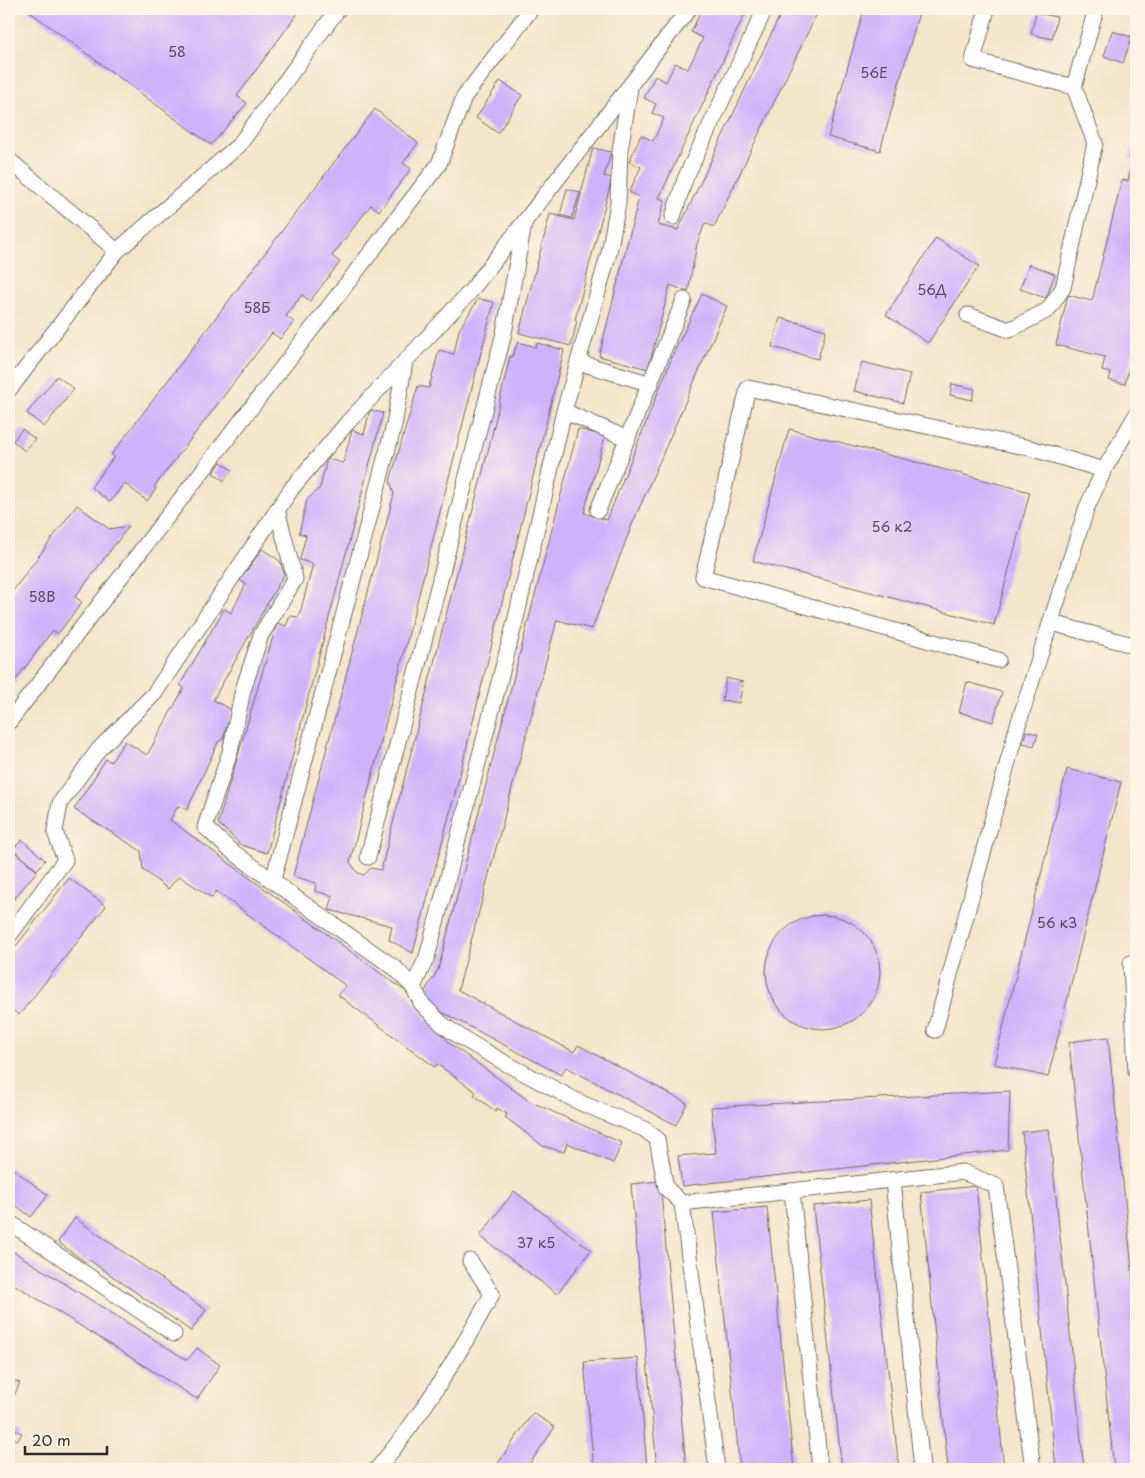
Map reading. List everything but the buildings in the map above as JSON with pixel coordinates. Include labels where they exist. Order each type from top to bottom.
[{"type":"lane","points":[[9,390],[117,251],[239,145],[338,9]]},
{"type":"lane","points":[[9,722],[439,164],[464,97],[531,9]]},
{"type":"lane","points":[[9,936],[65,860],[56,832],[60,803],[99,749],[154,694],[292,488],[348,422],[470,292],[631,87],[689,9]]},
{"type":"lane","points":[[673,217],[685,179],[765,9]]},
{"type":"lane","points":[[987,9],[973,60],[1074,87]]},
{"type":"lane","points":[[968,315],[1009,330],[1048,310],[1063,288],[1095,143],[1074,87],[1096,9]]},
{"type":"lane","points":[[413,987],[427,957],[516,618],[564,411],[609,253],[618,202],[620,150],[631,87]]},
{"type":"lane","points":[[9,160],[117,251]]},
{"type":"lane","points":[[368,857],[504,332],[524,223]]},
{"type":"lane","points":[[598,510],[684,300]]},
{"type":"lane","points":[[273,880],[394,425],[405,362]]},
{"type":"lane","points":[[578,362],[651,384]]},
{"type":"lane","points":[[998,660],[702,577],[748,388],[1030,448],[1104,470]]},
{"type":"lane","points":[[564,411],[628,439]]},
{"type":"lane","points":[[935,1030],[1017,728],[1052,623],[1087,507],[1104,470],[1136,415]]},
{"type":"lane","points":[[277,510],[294,579],[261,635],[243,690],[230,752],[205,827],[229,848],[300,901],[395,968],[413,987],[422,1004],[442,1024],[462,1038],[504,1063],[581,1103],[644,1129],[658,1139],[666,1188],[682,1204],[717,1469]]},
{"type":"lane","points":[[1052,623],[1136,646]]},
{"type":"lane","points":[[1136,964],[1131,963],[1136,1071]]},
{"type":"lane","points":[[682,1204],[963,1172],[996,1186],[1033,1469]]},
{"type":"lane","points":[[893,1180],[922,1469]]},
{"type":"lane","points":[[792,1191],[820,1469]]},
{"type":"lane","points":[[9,1222],[174,1334]]},
{"type":"lane","points":[[377,1469],[394,1448],[457,1358],[492,1294],[470,1262]]}]
